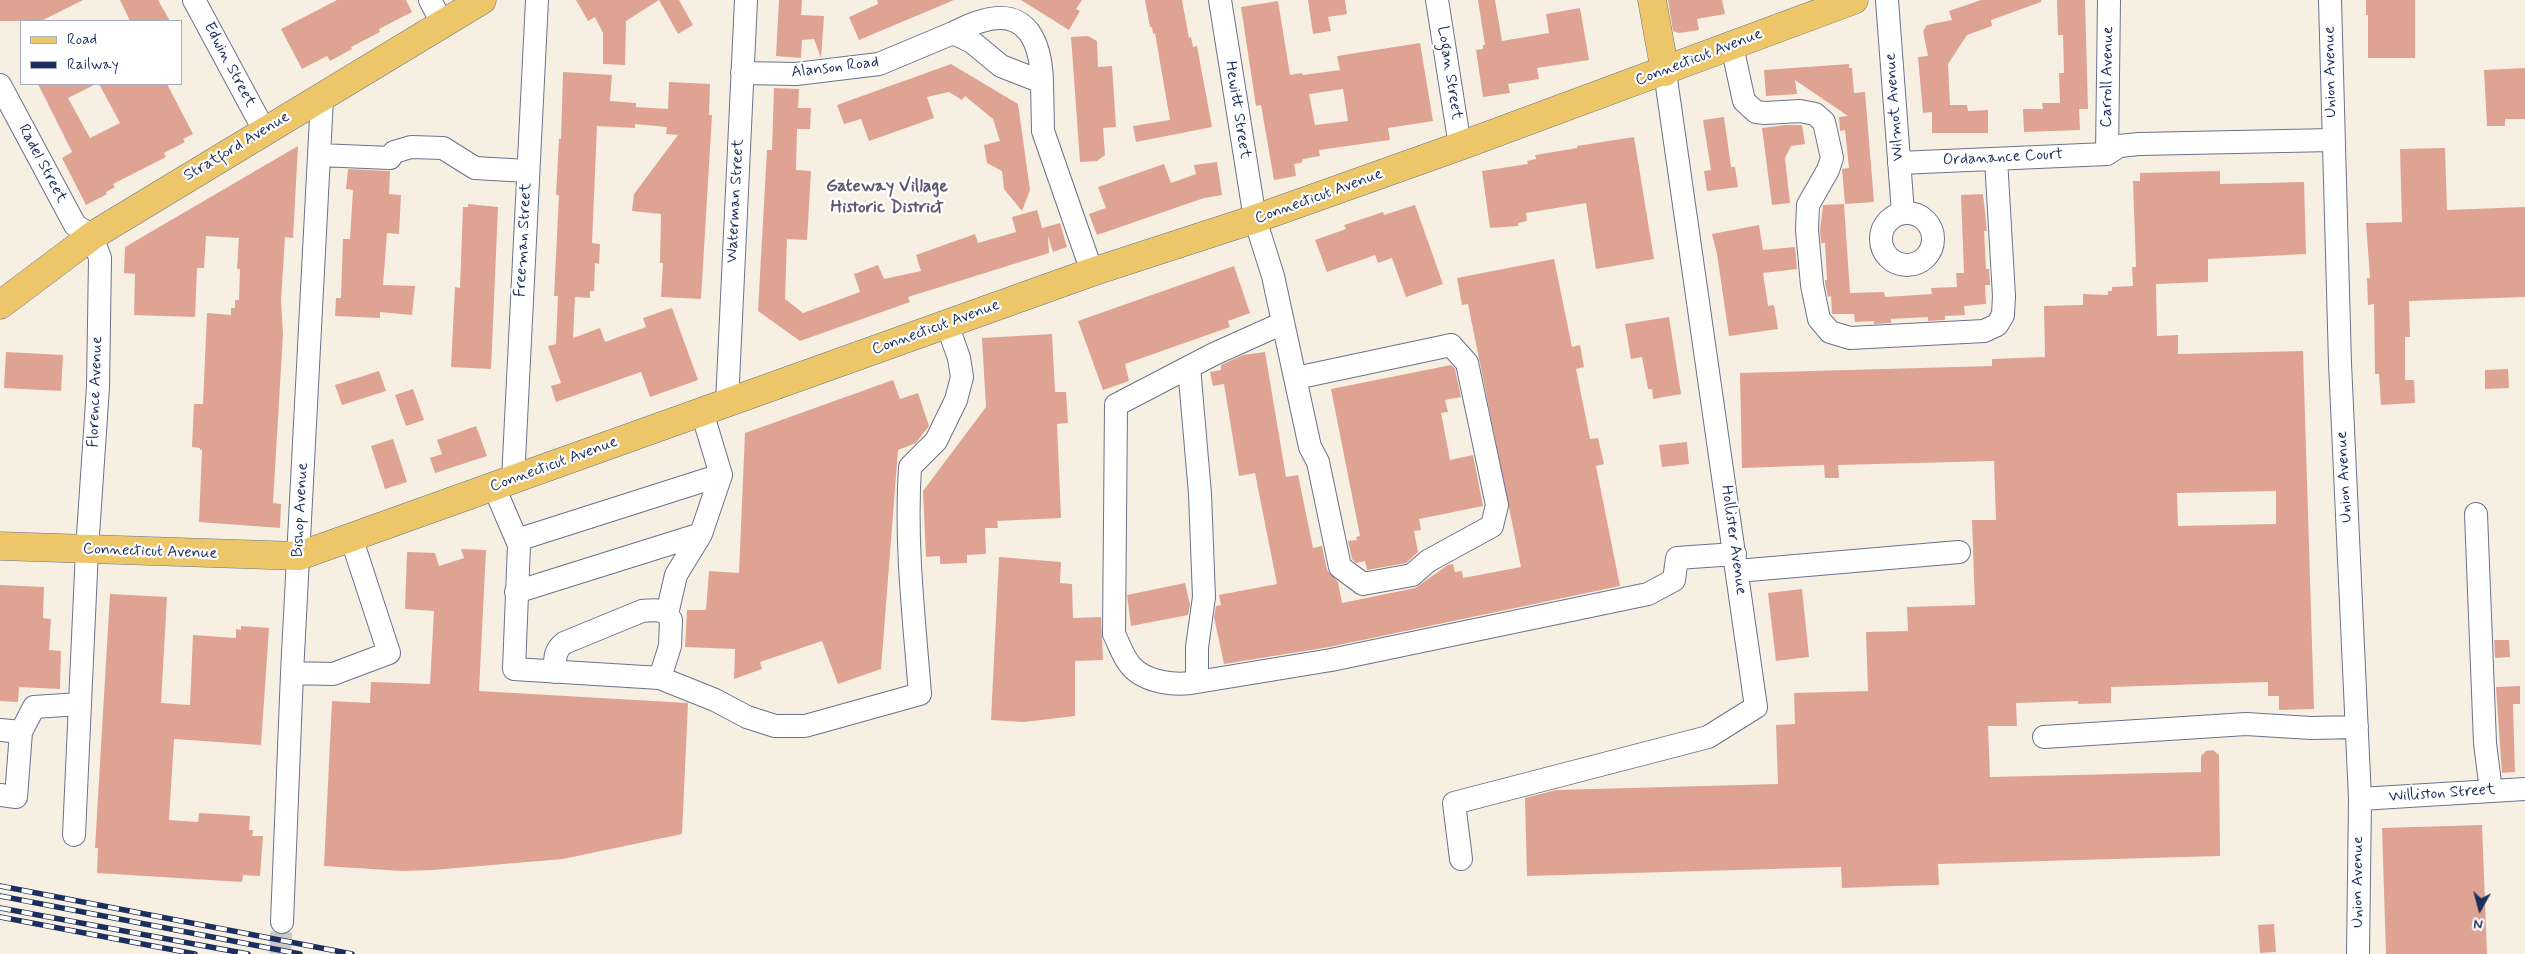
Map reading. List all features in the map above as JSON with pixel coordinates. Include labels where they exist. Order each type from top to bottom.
[{"type":"main road","name":"Stratford Avenue","points":[[0,306],[92,236],[264,130],[322,98],[436,12],[482,0]]},
{"type":"main road","name":"Hollister Avenue","points":[[1652,0],[1665,72]]},
{"type":"main road","name":"Connecticut Avenue","points":[[0,546],[298,556],[1092,272],[1255,219],[1460,146],[1665,72],[1854,0]]},
{"type":"street","name":"Edwin Street","points":[[194,0],[264,130]]},
{"type":"street","name":"Freeman Street","points":[[503,483],[527,171],[536,0]]},
{"type":"street","name":"Waterman Street","points":[[721,475],[714,407],[742,74],[746,0]]},
{"type":"street","name":"Hewitt Street","points":[[1220,0],[1255,219],[1273,276],[1310,447],[1318,462],[1340,567],[1363,584],[1412,575],[1428,562],[1492,526],[1497,505],[1468,363],[1451,345],[1296,378]]},
{"type":"street","name":"Logan Street","points":[[1437,0],[1460,146]]},
{"type":"street","name":"Wilmot Avenue","points":[[1888,0],[1903,213]]},
{"type":"street","name":"Carroll Avenue","points":[[2107,154],[2109,0]]},
{"type":"street","name":"Union Avenue","points":[[2330,0],[2340,363],[2360,800],[2358,954]]},
{"type":"street","name":"Alanson Road","points":[[742,74],[796,74],[880,64],[982,20],[999,18],[1017,22],[1028,30],[1038,45],[1042,59],[1043,131],[1092,272]]},
{"type":"street","points":[[953,33],[972,42],[1001,66],[1042,82]]},
{"type":"street","points":[[1732,46],[1744,101],[1756,112],[1765,114],[1800,111],[1815,114],[1824,122],[1832,158],[1828,170],[1808,205],[1807,230],[1812,285],[1819,320],[1830,332],[1850,338],[1917,336],[1984,331],[1997,325],[2003,315],[2004,296],[1996,158]]},
{"type":"street","name":"Hollister Avenue","points":[[1462,859],[1454,803],[1708,737],[1756,708],[1665,72]]},
{"type":"street","name":"Radel Street","points":[[0,85],[75,225],[92,236]]},
{"type":"street","name":"Bishop Avenue","points":[[282,922],[292,673],[322,98]]},
{"type":"street","name":"Ordanance Court","points":[[1899,163],[2107,154],[2119,146],[2139,144],[2333,140]]},
{"type":"street","points":[[319,155],[390,158],[394,152],[411,147],[443,148],[475,168],[527,171]]},
{"type":"street","name":"Florence Avenue","points":[[74,835],[87,550],[98,387],[100,258],[92,236]]},
{"type":"street","points":[[1283,323],[1188,367],[1116,404],[1114,634],[1130,666],[1147,678],[1180,685],[1331,660],[1648,594],[1674,580],[1677,558],[1736,562],[1959,552]]},
{"type":"street","points":[[503,483],[519,546],[514,669],[660,678],[715,700],[747,717],[774,726],[804,726],[920,694],[910,581],[908,496],[910,467],[936,441],[956,400],[962,377],[959,358],[947,324]]},
{"type":"street","points":[[1188,367],[1200,494],[1204,597],[1197,648],[1197,682]]},
{"type":"street","points":[[517,540],[721,475]]},
{"type":"street","points":[[666,614],[676,575],[700,534],[721,475]]},
{"type":"street","points":[[2476,514],[2485,743],[2491,791]]},
{"type":"street","points":[[516,592],[700,534]]},
{"type":"street","points":[[292,673],[333,674],[389,653],[351,537]]},
{"type":"street","points":[[555,672],[555,656],[558,648],[564,643],[642,611],[662,611],[671,620],[672,630],[660,678]]},
{"type":"street","points":[[0,795],[16,797],[11,731],[34,707],[80,704]]},
{"type":"street","points":[[2044,737],[2246,724],[2311,728],[2357,727]]},
{"type":"street","name":"Williston Street","points":[[2360,800],[2525,789]]},
{"type":"building","points":[[0,0],[83,0],[43,20],[0,21]]},
{"type":"building","points":[[120,0],[158,0],[169,20],[130,20]]},
{"type":"building","points":[[337,0],[406,0],[412,12],[379,29],[380,32],[351,47],[352,49],[330,61],[327,56],[302,69],[281,29]]},
{"type":"building","points":[[576,0],[659,0],[626,21],[625,65],[603,64],[603,33],[595,17],[588,21]]},
{"type":"building","points":[[659,0],[679,0],[693,25],[678,34]]},
{"type":"building","points":[[779,0],[802,0],[801,15],[824,16],[821,58],[814,39],[802,40],[801,58],[776,56]]},
{"type":"building","points":[[877,0],[954,0],[859,40],[849,17],[878,4]]},
{"type":"building","points":[[1021,0],[1082,0],[1076,9],[1080,11],[1069,30]]},
{"type":"building","points":[[1145,0],[1182,0],[1189,38],[1191,37],[1193,47],[1197,46],[1212,127],[1136,142],[1133,126],[1170,120],[1155,33],[1153,34],[1152,27],[1150,27]]},
{"type":"building","points":[[1308,0],[1345,0],[1347,14],[1328,17],[1331,31],[1313,34]]},
{"type":"building","points":[[1478,0],[1495,0],[1502,41],[1549,33],[1546,14],[1580,8],[1589,60],[1537,68],[1539,79],[1508,84],[1510,93],[1483,97],[1476,50],[1483,49],[1483,45],[1485,45]]},
{"type":"building","points":[[1668,0],[1722,0],[1725,14],[1697,19],[1699,30],[1679,33],[1673,31]]},
{"type":"building","points":[[1981,0],[2041,0],[2041,2],[1991,20],[1992,26],[1967,35],[1948,64],[1950,105],[1967,105],[1968,111],[1988,110],[1988,133],[1932,133],[1932,112],[1923,113],[1918,57],[1928,56],[1923,31],[1927,25],[1952,20],[1949,11]]},
{"type":"building","points":[[2057,0],[2085,0],[2088,109],[2079,109],[2080,130],[2024,132],[2023,109],[2043,109],[2042,103],[2060,103],[2059,73],[2064,73],[2063,35],[2058,35]]},
{"type":"building","points":[[2366,0],[2415,0],[2415,58],[2368,58]]},
{"type":"building","points":[[1278,1],[1290,75],[1340,70],[1337,56],[1420,43],[1433,121],[1388,128],[1390,140],[1319,150],[1320,156],[1303,159],[1301,163],[1294,164],[1296,176],[1274,180],[1261,105],[1256,106],[1241,7]],"holes":[[[1343,89],[1348,121],[1315,125],[1309,94]]]},
{"type":"building","points":[[1088,36],[1097,41],[1098,67],[1112,66],[1116,127],[1103,128],[1105,155],[1097,161],[1080,162],[1071,37]]},
{"type":"building","points":[[951,64],[1018,104],[1030,190],[1022,211],[1004,189],[1002,171],[987,163],[984,145],[1000,141],[993,119],[965,96],[962,100],[949,92],[927,97],[934,118],[869,141],[861,119],[844,124],[837,105]]},
{"type":"building","points":[[1849,64],[1849,68],[1852,68],[1854,93],[1865,92],[1874,202],[1845,204],[1842,169],[1849,168],[1845,130],[1840,131],[1839,117],[1848,116],[1795,80],[1797,94],[1766,96],[1764,70]]},
{"type":"building","points":[[2525,68],[2525,119],[2505,119],[2505,126],[2487,126],[2484,70]]},
{"type":"building","points":[[563,72],[612,75],[610,101],[636,103],[636,107],[668,109],[669,82],[710,84],[709,115],[712,115],[701,299],[661,297],[663,263],[660,263],[661,214],[632,211],[634,194],[678,135],[666,134],[667,127],[635,124],[635,128],[597,126],[592,243],[600,244],[599,264],[595,263],[594,291],[590,291],[590,298],[575,297],[573,338],[600,328],[605,342],[646,327],[643,318],[672,308],[698,380],[650,397],[641,372],[556,402],[551,386],[561,383],[548,346],[556,344],[558,296],[554,296],[559,195],[556,195],[559,139],[561,139]]},
{"type":"building","points":[[38,85],[94,85],[68,98],[90,138],[120,123],[100,85],[168,85],[193,134],[183,139],[185,142],[164,153],[166,157],[113,184],[115,187],[106,192],[107,194],[86,205],[62,158],[72,152]]},
{"type":"building","points":[[774,88],[799,89],[798,108],[811,108],[810,129],[797,129],[796,170],[811,171],[807,240],[787,239],[785,299],[803,313],[860,292],[854,274],[878,265],[884,279],[921,271],[916,255],[975,234],[978,243],[1016,232],[1012,217],[1037,210],[1042,228],[1060,223],[1067,247],[1053,252],[1048,236],[1049,253],[908,297],[910,302],[800,341],[758,311],[767,150],[772,150]]},
{"type":"building","points":[[1724,117],[1731,167],[1735,167],[1738,187],[1707,191],[1704,171],[1711,170],[1703,120]]},
{"type":"building","points":[[1802,125],[1805,144],[1791,146],[1785,158],[1790,203],[1772,205],[1762,128]]},
{"type":"building","points":[[1634,137],[1654,259],[1596,269],[1586,203],[1526,213],[1527,221],[1518,223],[1518,226],[1490,228],[1482,171],[1528,164],[1527,161],[1536,159],[1535,155]]},
{"type":"building","points":[[298,146],[293,238],[285,237],[281,301],[283,334],[273,503],[281,504],[280,528],[199,522],[202,450],[192,447],[194,404],[203,404],[207,313],[231,315],[231,308],[235,308],[235,300],[239,300],[240,269],[237,269],[239,238],[206,236],[204,268],[197,268],[195,317],[134,315],[135,274],[124,273],[125,247]]},
{"type":"building","points":[[2445,148],[2447,210],[2525,207],[2525,297],[2409,301],[2410,337],[2405,337],[2405,380],[2414,380],[2415,403],[2381,405],[2379,374],[2375,374],[2374,304],[2368,305],[2367,278],[2370,278],[2366,223],[2402,222],[2400,149]]},
{"type":"building","points":[[1217,162],[1222,195],[1204,198],[1097,235],[1089,214],[1106,208],[1098,187],[1164,164],[1171,183],[1196,174],[1194,165]]},
{"type":"building","points":[[348,169],[390,171],[389,194],[401,195],[399,234],[387,233],[383,285],[415,286],[412,315],[380,312],[380,318],[335,316],[336,298],[341,298],[343,239],[350,239],[353,190],[346,189]]},
{"type":"building","points":[[2220,171],[2220,184],[2304,182],[2306,254],[2208,259],[2208,282],[2156,284],[2157,336],[2178,335],[2178,354],[2303,351],[2314,709],[2279,710],[2279,696],[2268,696],[2268,682],[2111,687],[2111,703],[2078,704],[2078,701],[2016,703],[2017,726],[1988,726],[1990,777],[2201,772],[2201,756],[2206,751],[2213,750],[2219,755],[2220,856],[1938,864],[1939,885],[1842,888],[1841,867],[1527,876],[1525,798],[1556,790],[1778,784],[1776,725],[1795,724],[1794,693],[1868,691],[1866,632],[1908,631],[1907,607],[1975,605],[1972,520],[1996,520],[1994,461],[1838,465],[1839,478],[1825,478],[1824,465],[1742,468],[1740,373],[1992,366],[1992,359],[2045,357],[2044,306],[2083,305],[2083,294],[2108,295],[2108,291],[2112,291],[2112,287],[2133,286],[2132,267],[2136,267],[2133,181],[2140,181],[2140,173]],"holes":[[[2276,491],[2276,524],[2178,526],[2177,493]]]},
{"type":"building","points":[[1983,194],[1987,231],[1984,231],[1986,269],[1989,269],[1990,285],[1985,285],[1986,304],[1964,306],[1965,315],[1945,316],[1945,320],[1928,321],[1928,317],[1891,319],[1891,323],[1874,324],[1874,321],[1855,322],[1854,314],[1832,314],[1831,296],[1828,297],[1825,283],[1825,280],[1827,280],[1825,243],[1821,243],[1820,230],[1823,205],[1844,204],[1850,293],[1884,292],[1885,297],[1932,294],[1931,288],[1957,287],[1956,273],[1964,273],[1961,195]]},
{"type":"building","points":[[468,204],[498,207],[491,369],[451,367],[455,287],[460,288],[463,207],[468,207]]},
{"type":"building","points":[[1415,205],[1443,284],[1406,297],[1392,258],[1378,263],[1375,255],[1327,272],[1315,240],[1346,229],[1344,225],[1383,212],[1384,215]]},
{"type":"building","points":[[1759,225],[1763,250],[1795,247],[1797,269],[1763,273],[1768,306],[1774,305],[1778,329],[1729,336],[1717,254],[1712,234]]},
{"type":"building","points":[[1554,259],[1572,347],[1580,345],[1584,367],[1576,369],[1590,439],[1598,438],[1604,464],[1596,466],[1620,586],[1329,647],[1224,664],[1214,617],[1216,606],[1221,605],[1219,595],[1277,584],[1255,473],[1239,476],[1224,384],[1213,386],[1210,372],[1221,370],[1221,365],[1243,355],[1265,352],[1286,477],[1298,475],[1313,548],[1322,546],[1327,570],[1338,582],[1342,603],[1415,588],[1448,565],[1453,564],[1455,572],[1462,571],[1463,578],[1521,567],[1468,304],[1462,305],[1457,278]]},
{"type":"building","points":[[1234,266],[1250,313],[1228,321],[1230,327],[1125,364],[1129,381],[1103,390],[1078,321]]},
{"type":"building","points":[[1669,317],[1681,394],[1653,399],[1652,389],[1648,389],[1642,357],[1631,359],[1625,324]]},
{"type":"building","points":[[1052,334],[1055,392],[1066,392],[1068,423],[1057,424],[1061,518],[997,521],[998,528],[985,528],[986,554],[967,555],[967,563],[940,564],[940,556],[926,557],[923,491],[986,407],[982,338]]},
{"type":"building","points":[[6,352],[63,355],[61,391],[4,388]]},
{"type":"building","points":[[1451,365],[1455,369],[1461,397],[1445,400],[1448,412],[1441,413],[1450,460],[1473,455],[1483,506],[1419,519],[1421,530],[1414,531],[1418,552],[1406,563],[1367,570],[1365,561],[1356,563],[1352,559],[1348,541],[1357,540],[1356,537],[1360,536],[1331,389]]},
{"type":"building","points":[[2508,369],[2509,388],[2485,389],[2485,370]]},
{"type":"building","points":[[379,371],[386,391],[342,405],[335,385]]},
{"type":"building","points":[[893,380],[900,399],[918,393],[929,426],[916,443],[898,450],[881,669],[838,684],[822,641],[760,662],[762,669],[734,679],[735,649],[685,647],[687,610],[706,610],[709,571],[739,573],[745,433]]},
{"type":"building","points":[[413,389],[424,420],[406,426],[395,395]]},
{"type":"building","points":[[476,426],[487,456],[435,473],[430,458],[442,454],[437,440]]},
{"type":"building","points":[[393,439],[407,482],[385,489],[371,446]]},
{"type":"building","points":[[1687,442],[1689,464],[1662,467],[1659,445]]},
{"type":"building","points":[[461,549],[486,550],[479,691],[688,703],[682,834],[563,859],[402,871],[324,866],[332,701],[370,703],[371,682],[430,684],[434,611],[405,609],[407,552],[435,553],[439,566],[464,558]]},
{"type":"building","points":[[999,557],[1061,562],[1060,583],[1072,584],[1073,618],[1101,617],[1103,660],[1075,661],[1075,716],[1024,722],[991,720]]},
{"type":"building","points":[[1185,583],[1190,605],[1188,615],[1131,626],[1127,595]]},
{"type":"building","points":[[0,585],[44,587],[43,618],[51,619],[49,650],[61,651],[60,689],[19,687],[18,702],[0,701]]},
{"type":"building","points":[[1802,589],[1809,657],[1776,661],[1768,593]]},
{"type":"building","points":[[110,594],[167,597],[161,703],[190,705],[193,635],[236,638],[236,629],[241,630],[241,626],[269,628],[261,745],[174,739],[169,820],[198,822],[199,813],[250,816],[249,830],[253,830],[252,836],[263,836],[260,876],[243,875],[242,882],[97,873],[98,848],[95,848]]},
{"type":"building","points":[[2494,640],[2509,640],[2510,657],[2495,658]]},
{"type":"building","points":[[2520,686],[2520,704],[2513,704],[2515,772],[2502,773],[2496,687]]},
{"type":"building","points":[[2482,825],[2487,954],[2386,954],[2382,828]]},
{"type":"building","points":[[2274,924],[2276,952],[2260,953],[2258,925]]},
{"type":"tunnel","points":[[280,954],[282,922]]},
{"type":"railway","points":[[0,886],[352,954]]},
{"type":"railway","points":[[0,896],[300,954]]},
{"type":"railway","points":[[0,908],[248,954]]},
{"type":"railway","points":[[0,917],[195,954]]},
{"type":"district","name":"Gateway Village Historic District","points":[[887,197]]}]
